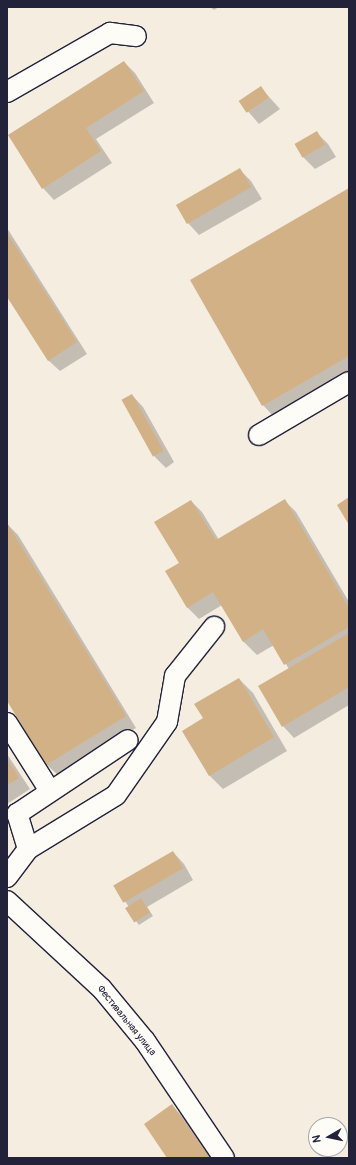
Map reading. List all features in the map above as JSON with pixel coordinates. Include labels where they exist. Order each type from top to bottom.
[{"type":"lane","points":[[7,92],[110,33],[136,36]]},
{"type":"lane","points":[[259,435],[349,382]]},
{"type":"lane","points":[[7,877],[28,849],[116,795],[167,722],[175,676],[214,627]]},
{"type":"lane","points":[[7,723],[50,791]]},
{"type":"lane","points":[[28,849],[18,814],[50,791],[128,740]]},
{"type":"lane","name":"Фестивальная улица","points":[[7,901],[102,990],[145,1042],[224,1158]]},
{"type":"building","points":[[124,61],[144,91],[86,128],[101,151],[42,189],[8,135]]},
{"type":"building","points":[[261,86],[269,98],[246,113],[239,101]]},
{"type":"building","points":[[317,131],[325,145],[302,158],[294,144]]},
{"type":"building","points":[[240,168],[251,187],[187,224],[176,205]]},
{"type":"building","points":[[349,188],[349,356],[262,406],[190,280]]},
{"type":"building","points":[[7,233],[77,342],[48,361],[7,297]]},
{"type":"building","points":[[132,394],[164,451],[153,457],[122,400]]},
{"type":"building","points":[[349,497],[349,525],[337,505]]},
{"type":"building","points":[[285,499],[349,608],[349,627],[284,665],[263,629],[243,642],[213,592],[187,608],[165,571],[179,563],[154,522],[191,500],[216,540]]},
{"type":"building","points":[[7,523],[126,716],[46,765],[7,701]]},
{"type":"building","points":[[349,633],[349,687],[282,727],[258,686]]},
{"type":"building","points":[[239,678],[274,737],[209,776],[182,731],[203,718],[194,704]]},
{"type":"building","points":[[7,759],[19,778],[7,785]]},
{"type":"building","points":[[173,851],[183,868],[123,903],[113,886]]},
{"type":"building","points":[[141,898],[150,912],[134,923],[125,908]]},
{"type":"building","points":[[172,1104],[210,1158],[167,1158],[144,1124]]}]
